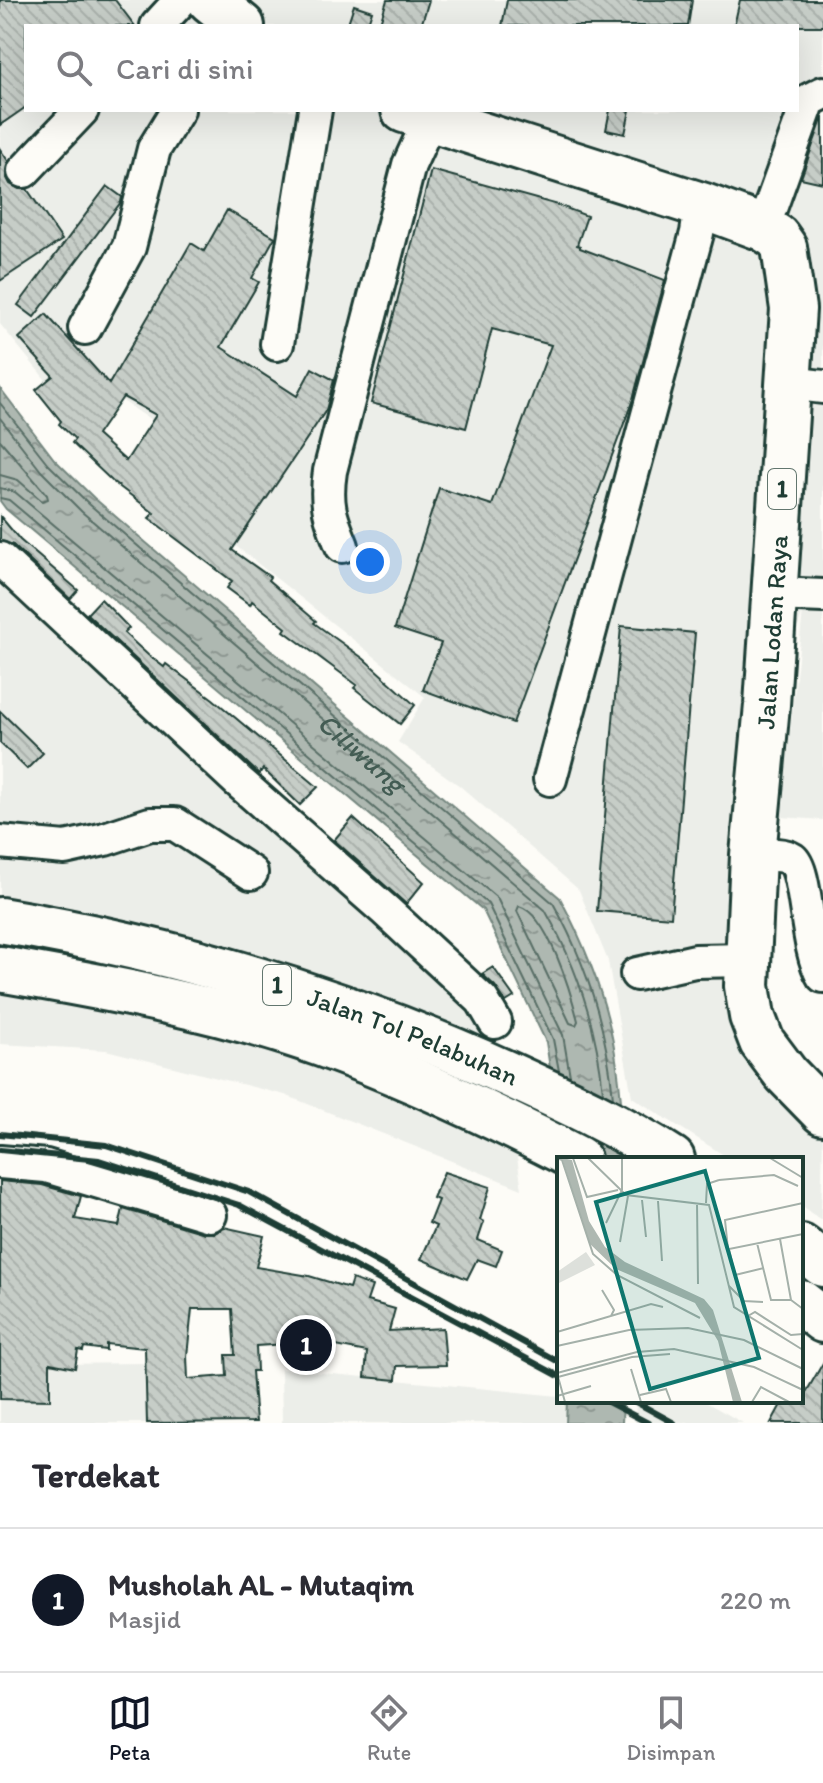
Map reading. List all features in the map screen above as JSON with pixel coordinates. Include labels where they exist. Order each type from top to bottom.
[{"type":"highway","points":[[417,115],[701,205],[763,228]]},
{"type":"highway","name":"Jalan Lodan Raya","points":[[763,228],[777,237],[784,247],[806,385],[775,594],[753,855],[747,986],[752,1016],[762,1042],[786,1074],[823,1112]]},
{"type":"highway","name":"Jalan Tol Pelabuhan","points":[[0,920],[88,935],[140,948],[276,985],[379,1020],[541,1089],[644,1141],[669,1157]]},
{"type":"highway","name":"Jalan Tol Pelabuhan","points":[[0,969],[130,993],[321,1044],[427,1085],[574,1157]]},
{"type":"highway","points":[[803,1249],[823,1264]]},
{"type":"highway","points":[[803,1305],[823,1320]]},
{"type":"street","points":[[159,24],[181,0]]},
{"type":"street","points":[[763,228],[809,100],[823,93]]},
{"type":"street","points":[[24,171],[80,112]]},
{"type":"street","points":[[85,328],[129,247],[154,149],[177,112]]},
{"type":"street","points":[[277,344],[315,112]]},
{"type":"street","points":[[342,546],[328,511],[330,471],[409,165],[417,115]]},
{"type":"street","points":[[550,779],[697,233],[701,205]]},
{"type":"street","points":[[0,559],[238,781],[482,1000],[495,1022]]},
{"type":"street","points":[[775,594],[823,596]]},
{"type":"street","points":[[0,842],[65,848],[150,824],[175,824],[251,873]]},
{"type":"street","points":[[753,855],[788,858],[794,862],[805,899],[815,964],[823,976]]},
{"type":"street","points":[[637,974],[695,961],[748,960]]},
{"type":"street","points":[[0,1162],[46,1166],[210,1215]]},
{"type":"shaded area","points":[[0,0],[823,0],[823,820],[781,817],[803,611],[739,813],[730,1015],[823,1132],[821,1220],[803,1207],[803,1157],[727,1157],[632,1097],[608,961],[579,890],[460,786],[398,742],[425,697],[152,479],[180,439],[76,370],[54,390],[0,324]]},
{"type":"shaded area","points":[[0,561],[497,1032],[522,1189],[285,1095],[106,1050],[0,1044]]},
{"type":"shaded area","points":[[150,1363],[149,1423],[0,1423],[0,1372],[48,1364]]},
{"type":"shaded area","points":[[281,1369],[557,1396],[557,1403],[567,1403],[566,1423],[282,1423]]},
{"type":"shaded area","points":[[636,1403],[708,1403],[743,1423],[635,1423]]},
{"type":"water","name":"Ciliwung","points":[[0,388],[54,459],[94,498],[560,898],[590,963],[609,1024],[620,1088],[624,1157],[564,1157],[546,1042],[483,910],[0,501]]},
{"type":"water","points":[[567,1403],[623,1403],[622,1423],[566,1423]]},
{"type":"building","points":[[0,0],[115,0],[133,24],[24,24],[24,108],[0,125]]},
{"type":"building","points":[[387,0],[429,0],[422,24],[380,24]]},
{"type":"building","points":[[507,0],[692,0],[688,24],[502,24]]},
{"type":"building","points":[[740,0],[823,0],[823,26],[734,24]]},
{"type":"building","points":[[354,5],[372,11],[368,24],[348,24]]},
{"type":"building","points":[[610,112],[630,112],[625,134],[606,130]]},
{"type":"building","points":[[823,117],[823,183],[801,178]]},
{"type":"building","points":[[0,149],[8,161],[6,176],[10,184],[27,189],[62,240],[0,281]]},
{"type":"building","points":[[431,170],[587,216],[577,245],[580,248],[665,280],[633,399],[513,723],[423,690],[441,643],[395,628],[439,488],[492,505],[551,345],[492,329],[466,428],[371,403]]},
{"type":"building","points":[[107,186],[122,197],[121,202],[34,317],[18,305]]},
{"type":"building","points":[[227,210],[275,237],[252,278],[259,282],[221,347],[297,396],[312,368],[334,380],[326,410],[232,550],[270,577],[268,580],[316,621],[314,623],[364,659],[415,705],[400,724],[354,688],[357,685],[284,631],[286,628],[252,601],[250,605],[227,588],[232,581],[149,518],[154,513],[112,481],[72,443],[75,439],[59,424],[61,421],[36,390],[53,376],[19,338],[46,314],[109,384],[191,243],[204,251]],"holes":[[[123,397],[156,415],[126,461],[97,435]]]},
{"type":"building","points":[[0,516],[20,540],[78,590],[70,599],[13,545],[0,541]]},
{"type":"building","points":[[101,599],[129,628],[124,633],[148,655],[164,667],[166,664],[213,699],[318,787],[300,805],[263,769],[259,774],[87,614]]},
{"type":"building","points":[[621,626],[695,633],[671,917],[597,911]]},
{"type":"building","points":[[0,711],[43,753],[27,769],[0,743]]},
{"type":"building","points":[[353,818],[424,882],[406,904],[334,840]]},
{"type":"building","points":[[493,967],[514,997],[506,1002],[482,974]]},
{"type":"building","points":[[444,1172],[490,1187],[480,1220],[484,1222],[478,1240],[502,1250],[496,1266],[477,1259],[467,1279],[421,1259],[436,1226],[429,1223],[438,1200],[433,1198]]},
{"type":"building","points":[[0,1181],[42,1185],[81,1196],[75,1219],[119,1226],[123,1209],[205,1233],[215,1233],[224,1227],[264,1236],[256,1267],[309,1276],[349,1288],[352,1279],[372,1286],[367,1301],[395,1309],[389,1331],[443,1328],[446,1365],[397,1366],[396,1380],[365,1377],[367,1352],[331,1345],[308,1367],[286,1344],[256,1346],[257,1371],[252,1371],[256,1422],[147,1423],[145,1348],[106,1344],[106,1350],[84,1347],[83,1351],[78,1350],[75,1368],[50,1363],[50,1400],[0,1399]],"holes":[[[192,1309],[232,1309],[235,1355],[226,1355],[227,1376],[188,1379]]]},
{"type":"building","points":[[823,1363],[823,1423],[771,1423],[782,1403],[803,1403],[803,1398]]},
{"type":"railway","points":[[0,1134],[106,1145],[249,1192],[557,1361]]},
{"type":"railway","points":[[0,1150],[99,1160],[239,1205],[557,1375]]},
{"type":"railway","points":[[610,1403],[648,1423]]},
{"type":"railway","points":[[638,1403],[674,1423]]},
{"type":"place","name":"Musholah AL - Mutaqim","points":[[306,1345]]}]
